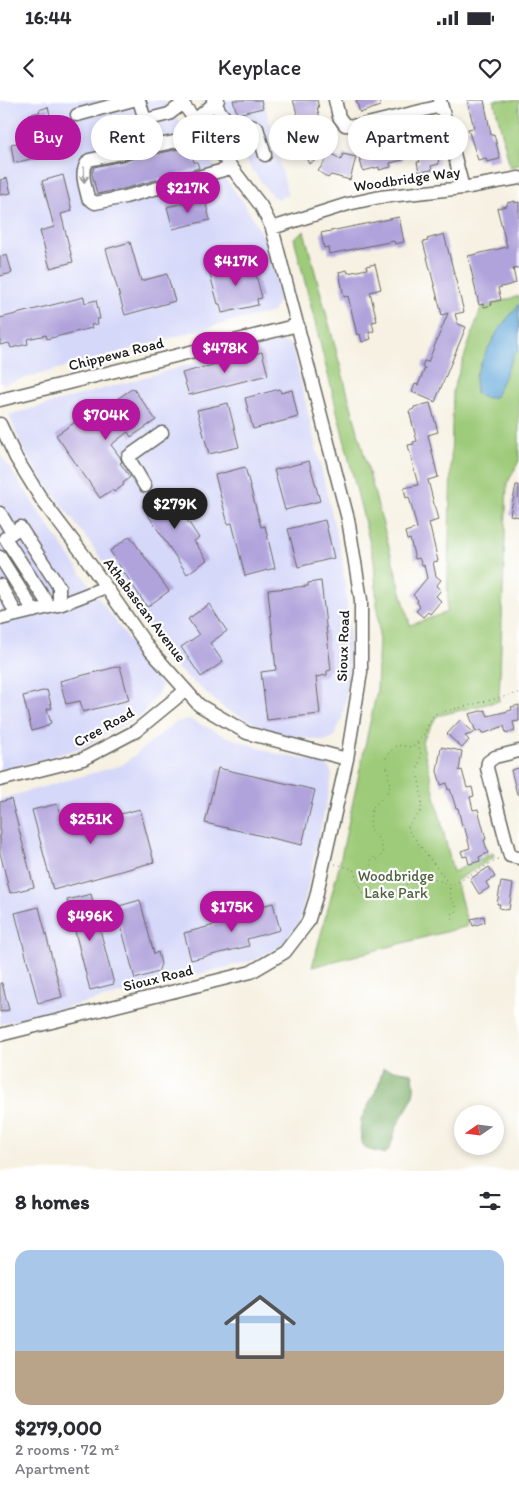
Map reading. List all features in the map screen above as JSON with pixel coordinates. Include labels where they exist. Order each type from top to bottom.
[{"type":"street","points":[[77,115],[133,100]]},
{"type":"street","points":[[140,100],[145,120],[169,114],[181,102]]},
{"type":"street","points":[[335,100],[339,116],[344,125],[351,126],[359,126],[441,103],[463,188]]},
{"type":"street","points":[[200,115],[215,101],[236,130],[251,126],[257,128],[264,155]]},
{"type":"street","name":"Sioux Road","points":[[181,102],[191,115]]},
{"type":"street","points":[[173,142],[89,160],[84,166],[82,174],[88,198],[96,203],[125,197],[231,168]]},
{"type":"street","name":"Sioux Road","points":[[0,1035],[251,972],[285,952],[308,922],[316,897],[347,759],[361,672],[361,600],[348,519],[272,228],[261,206],[225,160]]},
{"type":"street","name":"Woodbridge Way","points":[[272,228],[348,204],[380,197],[463,188],[519,178]]},
{"type":"street","name":"Chippewa Road","points":[[0,400],[298,325]]},
{"type":"street","name":"Athabascan Avenue","points":[[0,424],[16,458],[42,500],[150,650],[199,705],[247,733],[347,759]]},
{"type":"street","points":[[145,486],[128,457],[162,433]]},
{"type":"street","points":[[0,513],[6,538],[54,606]]},
{"type":"street","points":[[6,538],[20,527],[58,587],[54,606]]},
{"type":"street","points":[[0,557],[34,611]]},
{"type":"street","points":[[0,585],[17,615]]},
{"type":"street","points":[[0,619],[54,606],[106,587]]},
{"type":"street","name":"Cree Road","points":[[0,780],[82,758],[136,730],[186,690]]},
{"type":"street","points":[[519,751],[495,757],[488,762],[487,768],[510,856],[519,858]]},
{"type":"path","points":[[359,886],[371,874],[371,859],[374,857],[377,860],[383,854],[380,840],[372,834],[371,817],[373,807],[388,792],[390,784],[386,756],[397,745],[413,747],[418,742],[434,714],[519,693]]},
{"type":"path","points":[[418,742],[421,754],[417,773],[422,805],[420,813],[408,825],[409,831],[449,884],[451,900],[457,907],[456,912],[451,914],[454,925]]},
{"type":"path","points":[[334,864],[353,869],[359,886],[367,898],[381,899],[411,882],[430,878],[453,885],[499,858]]},
{"type":"shaded area","points":[[0,100],[165,100],[175,115],[173,115],[173,160],[210,160],[244,203],[262,235],[275,274],[279,299],[273,312],[221,324],[4,384],[0,381]]},
{"type":"shaded area","points":[[200,100],[264,100],[269,120],[269,160],[279,160],[288,195],[277,199],[272,196],[245,160],[259,160],[259,115],[211,115]]},
{"type":"shaded area","points":[[279,340],[292,345],[342,557],[350,634],[348,684],[342,719],[334,737],[324,741],[275,733],[225,709],[179,670],[93,547],[36,470],[22,447],[9,415]]},
{"type":"shaded area","points":[[0,454],[161,686],[142,714],[81,748],[0,771]]},
{"type":"shaded area","points":[[189,719],[225,736],[274,753],[318,762],[330,768],[332,777],[300,921],[281,946],[255,960],[0,1024],[0,799],[122,765],[175,723]]},
{"type":"green space","points":[[494,100],[519,100],[519,165],[510,167]]},
{"type":"green space","name":"Woodbridge Lake Park","points":[[304,231],[410,625],[447,612],[453,390],[481,308],[519,296],[519,461],[507,484],[499,701],[437,716],[422,741],[453,872],[493,853],[494,857],[456,881],[468,926],[312,967],[338,871],[377,690],[379,635],[374,560],[294,238]]},
{"type":"green space","points":[[383,1068],[412,1073],[414,1083],[413,1097],[399,1121],[392,1143],[385,1154],[363,1147],[360,1131],[361,1119],[378,1087]]},
{"type":"water","points":[[519,304],[519,350],[514,355],[495,397],[484,398],[476,393],[475,377],[499,329]]},
{"type":"building","points":[[233,100],[261,100],[263,108],[237,114]]},
{"type":"building","points":[[293,100],[317,100],[319,115],[298,115]]},
{"type":"building","points":[[356,100],[379,100],[380,106],[360,113]]},
{"type":"building","points":[[467,100],[484,100],[491,135],[494,134],[500,159],[487,162],[486,158],[478,160],[468,129],[474,128]]},
{"type":"building","points":[[48,107],[50,115],[29,115],[40,112],[39,110]]},
{"type":"building","points":[[15,143],[15,160],[26,160],[14,163],[11,144]]},
{"type":"building","points":[[173,150],[173,160],[193,160],[197,162],[199,168],[123,189],[97,194],[92,174],[94,167],[127,160],[163,160],[163,152]]},
{"type":"building","points":[[343,154],[348,155],[348,160],[355,160],[350,180],[331,175],[328,178],[318,171],[326,160],[338,160],[338,158],[341,160]]},
{"type":"building","points":[[307,160],[316,160],[309,164]]},
{"type":"building","points":[[360,160],[403,160],[390,163],[391,167],[379,170],[379,167],[363,171]]},
{"type":"building","points":[[420,160],[438,160],[439,164],[431,166],[432,170],[419,172],[417,162],[420,162]]},
{"type":"building","points":[[63,175],[72,211],[61,214],[73,262],[50,268],[40,231],[54,227],[42,181]]},
{"type":"building","points":[[7,178],[11,193],[0,195],[0,180]]},
{"type":"building","points":[[201,199],[202,204],[206,204],[210,220],[173,229],[167,207]]},
{"type":"building","points":[[515,201],[515,203],[519,202],[519,268],[513,269],[516,283],[498,288],[501,300],[491,302],[492,305],[484,307],[483,304],[479,305],[468,256],[507,247],[497,208],[507,206],[507,203]]},
{"type":"building","points":[[399,217],[404,242],[395,244],[394,241],[329,254],[328,247],[324,248],[321,233]]},
{"type":"building","points":[[444,234],[464,312],[455,314],[458,324],[466,327],[435,402],[412,392],[415,384],[418,385],[425,368],[422,367],[424,361],[428,362],[448,313],[442,315],[423,242]]},
{"type":"building","points":[[130,242],[141,281],[167,274],[175,301],[125,315],[106,249]]},
{"type":"building","points":[[7,255],[12,273],[0,276],[0,257]]},
{"type":"building","points":[[253,263],[262,298],[257,299],[258,305],[222,313],[209,271],[230,266],[231,269]]},
{"type":"building","points":[[375,264],[381,289],[370,292],[377,321],[372,322],[374,331],[369,332],[371,339],[362,342],[360,334],[357,335],[348,296],[344,297],[339,272],[347,270],[348,273],[367,269],[366,266]]},
{"type":"building","points":[[84,297],[85,303],[96,300],[100,319],[97,319],[98,324],[91,325],[92,328],[47,339],[46,335],[27,339],[28,344],[11,348],[9,343],[0,345],[0,318]]},
{"type":"building","points":[[262,352],[268,375],[189,395],[182,373]]},
{"type":"building","points":[[133,388],[156,420],[131,437],[128,432],[111,445],[120,457],[122,462],[120,463],[130,477],[123,483],[124,485],[114,492],[112,490],[100,498],[56,435],[80,419],[83,423]]},
{"type":"building","points":[[280,389],[281,393],[292,390],[298,417],[253,429],[245,398]]},
{"type":"building","points":[[228,403],[239,447],[209,454],[197,410]]},
{"type":"building","points":[[430,403],[438,432],[428,435],[438,477],[428,480],[438,520],[429,523],[438,561],[433,562],[436,576],[441,580],[436,586],[441,590],[436,596],[441,601],[430,614],[428,612],[423,617],[416,611],[420,607],[417,602],[418,600],[413,595],[427,578],[424,565],[422,565],[419,558],[415,559],[410,539],[407,540],[405,532],[417,528],[409,497],[406,498],[404,488],[418,485],[408,445],[414,444],[413,442],[417,441],[409,411],[414,409],[414,407]]},
{"type":"building","points":[[309,461],[320,501],[285,510],[274,470]]},
{"type":"building","points":[[245,467],[261,527],[265,526],[275,568],[245,576],[232,523],[228,524],[215,475]]},
{"type":"building","points":[[516,485],[519,485],[519,517],[510,515]]},
{"type":"building","points":[[166,488],[199,538],[194,541],[207,560],[187,574],[142,506]]},
{"type":"building","points":[[325,520],[334,558],[298,567],[288,529]]},
{"type":"building","points":[[130,536],[169,591],[147,607],[110,551]]},
{"type":"building","points":[[321,581],[331,670],[327,671],[327,675],[316,677],[320,714],[267,720],[261,672],[276,670],[268,590],[308,586],[308,583]]},
{"type":"building","points":[[209,604],[227,631],[210,643],[223,662],[201,677],[181,647],[199,635],[188,619]]},
{"type":"building","points":[[120,666],[129,700],[83,712],[80,701],[66,704],[60,681]]},
{"type":"building","points":[[47,690],[52,708],[47,709],[51,723],[48,726],[32,731],[23,696]]},
{"type":"building","points":[[519,705],[519,721],[513,722],[515,730],[506,733],[504,726],[485,733],[482,733],[481,730],[476,732],[469,714],[485,710],[488,716],[512,710],[511,707]]},
{"type":"building","points":[[460,720],[474,733],[465,736],[469,740],[462,748],[447,734]]},
{"type":"building","points":[[441,747],[462,751],[459,771],[462,770],[467,788],[472,787],[474,796],[470,797],[473,810],[478,809],[486,839],[484,840],[488,853],[479,857],[480,861],[469,864],[467,856],[463,857],[461,851],[470,848],[464,825],[462,826],[458,808],[456,808],[450,789],[448,790],[447,783],[441,785],[437,771]]},
{"type":"building","points":[[218,768],[315,790],[302,845],[205,823]]},
{"type":"building","points":[[519,768],[519,794],[517,794],[511,770]]},
{"type":"building","points":[[11,799],[34,887],[10,893],[0,853],[0,802]]},
{"type":"building","points":[[57,804],[61,818],[79,815],[83,808],[101,819],[140,809],[154,862],[53,890],[32,810]]},
{"type":"building","points":[[489,867],[495,877],[486,882],[489,888],[479,894],[470,879]]},
{"type":"building","points":[[501,882],[513,884],[509,910],[499,908],[500,904],[497,904]]},
{"type":"building","points":[[91,894],[114,984],[90,990],[67,900]]},
{"type":"building","points":[[140,900],[154,954],[158,952],[161,964],[158,972],[135,979],[116,907]]},
{"type":"building","points":[[273,903],[280,930],[247,939],[249,946],[191,960],[184,933],[245,917],[243,911]]},
{"type":"building","points":[[39,907],[62,997],[38,1003],[15,913]]},
{"type":"building","points":[[484,916],[485,922],[473,926],[471,919]]},
{"type":"building","points":[[0,983],[2,983],[9,1010],[0,1012]]}]
